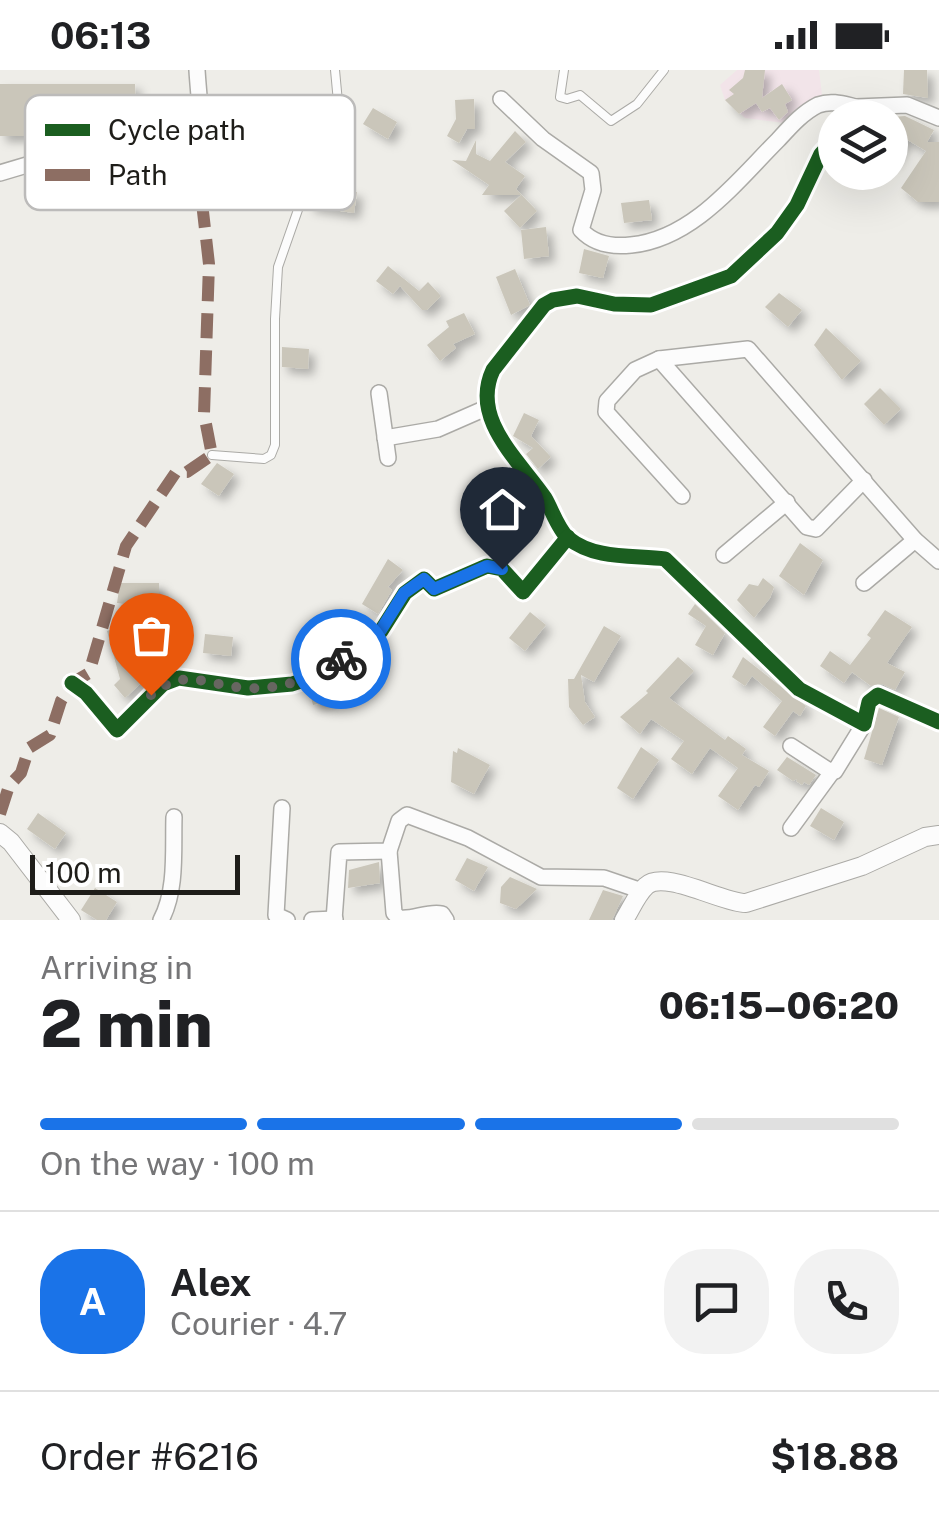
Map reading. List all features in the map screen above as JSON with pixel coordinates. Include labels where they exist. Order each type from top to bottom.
[{"type":"street","points":[[197,70],[200,95]]},
{"type":"street","points":[[500,99],[543,139],[590,173],[593,190],[581,230],[599,242],[619,246],[651,243],[684,227],[719,199],[805,112],[818,105]]},
{"type":"street","points":[[908,106],[939,118]]},
{"type":"street","points":[[818,159],[797,205],[777,233],[731,276],[651,305],[614,304],[577,296],[544,305],[493,370],[486,408],[498,433],[568,538],[615,557],[665,559],[799,689],[864,724]]},
{"type":"street","points":[[0,172],[25,165]]},
{"type":"street","points":[[682,496],[606,412],[607,401],[635,370],[658,359],[748,349],[915,540],[939,560]]},
{"type":"street","points":[[658,359],[806,527],[816,528],[864,480]]},
{"type":"street","points":[[379,393],[388,458]]},
{"type":"street","points":[[385,438],[438,429],[486,408]]},
{"type":"street","points":[[724,555],[787,502]]},
{"type":"street","points":[[72,683],[117,730],[163,684],[179,678],[248,688],[292,684],[316,676],[381,630],[404,593],[424,579],[434,589],[487,566],[502,569],[523,592],[568,538]]},
{"type":"street","points":[[864,584],[915,540]]},
{"type":"street","points":[[791,828],[838,768],[864,724],[869,702],[878,695],[939,722]]},
{"type":"street","points":[[791,746],[832,772]]},
{"type":"street","points":[[282,808],[276,915],[287,920]]},
{"type":"street","points":[[446,920],[434,912],[399,918],[394,912],[389,851],[398,821],[407,815],[468,838],[541,878],[604,878],[642,891]]},
{"type":"street","points":[[161,920],[168,908],[172,884],[174,817]]},
{"type":"street","points":[[0,833],[71,920]]},
{"type":"street","points":[[624,920],[642,891],[656,880],[746,903],[862,866],[925,837],[939,835]]},
{"type":"street","points":[[312,920],[334,920],[339,852],[389,851]]},
{"type":"lane","points":[[335,70],[337,95]]},
{"type":"lane","points":[[564,70],[560,97],[580,95],[611,122],[637,104],[664,70]]},
{"type":"lane","points":[[212,455],[264,459],[271,455],[275,445],[274,319],[278,267],[298,210]]},
{"type":"shaded area","points":[[737,70],[819,70],[822,95],[785,123],[745,118],[725,100],[720,85]]},
{"type":"building","points":[[745,70],[765,70],[762,98],[782,84],[792,100],[785,104],[788,112],[779,120],[770,108],[762,112],[756,103],[739,114],[725,100],[734,94],[729,90],[743,78]]},
{"type":"building","points":[[904,70],[927,70],[928,98],[903,94]]},
{"type":"building","points":[[0,84],[135,84],[135,95],[25,95],[25,136],[0,136]]},
{"type":"building","points":[[474,99],[475,129],[467,129],[459,143],[447,136],[456,119],[455,100]]},
{"type":"building","points":[[373,108],[397,122],[388,139],[363,124]]},
{"type":"building","points":[[908,117],[934,130],[927,142],[939,142],[939,202],[918,202],[903,190],[908,190],[908,178],[926,151],[908,140]]},
{"type":"building","points":[[515,131],[526,142],[505,162],[525,176],[516,189],[537,211],[520,228],[504,211],[521,195],[482,195],[489,185],[452,160],[466,161],[476,140],[476,154],[490,161]]},
{"type":"building","points":[[649,200],[652,220],[624,223],[621,203]]},
{"type":"building","points":[[546,227],[549,256],[524,259],[521,230]]},
{"type":"building","points":[[584,249],[609,256],[603,278],[579,273]]},
{"type":"building","points":[[388,266],[419,291],[428,282],[441,296],[422,310],[400,286],[393,294],[376,281]]},
{"type":"building","points":[[515,269],[530,305],[511,315],[496,277]]},
{"type":"building","points":[[779,293],[802,310],[788,327],[765,307]]},
{"type":"building","points":[[464,313],[475,334],[453,344],[456,348],[440,361],[427,345],[449,327],[446,321]]},
{"type":"building","points":[[826,328],[861,361],[842,380],[814,345]]},
{"type":"building","points":[[282,347],[309,349],[308,369],[282,367]]},
{"type":"building","points":[[880,388],[901,409],[884,425],[864,404]]},
{"type":"building","points":[[524,413],[539,420],[531,436],[551,457],[538,469],[526,454],[533,448],[513,436]]},
{"type":"building","points":[[217,463],[234,474],[219,496],[201,484]]},
{"type":"building","points":[[800,543],[823,560],[804,595],[779,576]]},
{"type":"building","points":[[388,559],[403,570],[388,587],[392,590],[378,614],[362,604]]},
{"type":"building","points":[[763,578],[774,587],[754,618],[737,600],[749,584],[758,586]]},
{"type":"building","points":[[120,583],[159,583],[159,598],[133,598],[132,605],[117,603]]},
{"type":"building","points":[[695,604],[725,633],[713,655],[695,645],[706,626],[688,614]]},
{"type":"building","points":[[885,610],[912,627],[887,663],[905,672],[895,690],[882,684],[871,686],[852,672],[844,683],[820,666],[830,651],[850,665],[871,638],[867,635]]},
{"type":"building","points":[[530,612],[546,625],[525,651],[509,638]]},
{"type":"building","points":[[126,624],[136,654],[155,642],[166,660],[136,678],[141,683],[125,698],[114,685],[120,679],[107,631]]},
{"type":"building","points":[[604,626],[621,636],[594,682],[581,675],[585,702],[595,717],[583,725],[569,707],[568,679],[574,679]]},
{"type":"building","points":[[205,634],[233,637],[231,656],[203,653]]},
{"type":"building","points":[[678,657],[694,671],[669,698],[725,740],[728,736],[746,749],[742,755],[769,771],[738,810],[718,796],[738,768],[710,748],[692,774],[671,759],[684,741],[651,719],[640,734],[620,717],[648,693]]},
{"type":"building","points":[[743,657],[806,706],[800,716],[793,711],[775,736],[763,727],[782,701],[752,676],[745,686],[732,677]]},
{"type":"building","points":[[359,667],[365,684],[313,705],[309,690],[339,683],[337,675]]},
{"type":"building","points":[[879,708],[899,717],[882,765],[864,759]]},
{"type":"building","points":[[641,747],[659,760],[633,799],[617,788]]},
{"type":"building","points":[[458,748],[490,765],[474,794],[451,782],[453,751],[457,753]]},
{"type":"building","points":[[787,757],[816,775],[809,785],[793,781],[777,770]]},
{"type":"building","points":[[821,808],[844,822],[834,840],[810,826]]},
{"type":"building","points":[[38,813],[66,833],[55,849],[27,829]]},
{"type":"building","points":[[467,858],[488,867],[474,891],[455,880]]},
{"type":"building","points":[[379,862],[380,883],[348,888],[349,870]]},
{"type":"building","points":[[510,877],[537,889],[516,909],[500,903],[501,887]]},
{"type":"building","points":[[95,888],[117,902],[106,920],[97,920],[81,910]]},
{"type":"building","points":[[603,890],[623,896],[612,920],[589,920]]},
{"type":"marked path","points":[[0,814],[9,786],[21,773],[29,748],[50,735],[61,701],[72,683],[89,673],[126,546],[176,472],[187,472],[212,455],[204,414],[209,264],[203,210]]},
{"type":"cycle path","points":[[818,160],[797,205],[777,233],[731,276],[651,305],[614,304],[577,296],[544,305],[493,370],[488,405],[501,438],[545,498],[568,538],[602,553],[665,559],[799,689],[864,724],[869,702],[878,695],[939,722]]},
{"type":"cycle path","points":[[72,683],[86,693],[117,730],[163,684],[179,678],[248,688],[292,684],[316,676],[381,631],[405,593],[424,579],[434,589],[487,566],[502,569],[523,592],[568,537]]},
{"type":"way so far","points":[[151,695],[163,684],[179,678],[248,688],[292,684],[316,676],[341,659]]},
{"type":"route","points":[[341,659],[381,630],[404,593],[424,579],[434,589],[487,566],[502,569]]}]
